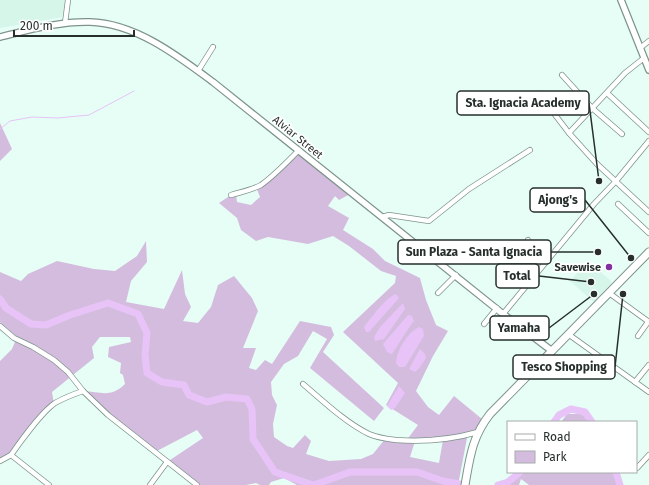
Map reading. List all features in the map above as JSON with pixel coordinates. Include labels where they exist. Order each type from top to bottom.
[{"type":"highway","points":[[465,485],[472,449],[478,432],[490,414],[649,252]]},
{"type":"street","points":[[65,23],[68,0]]},
{"type":"street","points":[[621,0],[649,70]]},
{"type":"street","name":"Alviar Street","points":[[0,37],[65,23],[91,22],[128,29],[156,44],[198,71],[456,275],[503,314],[552,351]]},
{"type":"street","points":[[640,48],[649,41]]},
{"type":"street","points":[[198,71],[213,47]]},
{"type":"street","points":[[569,133],[630,68],[644,58]]},
{"type":"street","points":[[562,76],[592,108],[622,134]]},
{"type":"street","points":[[606,93],[649,132]]},
{"type":"street","points":[[539,94],[569,133],[597,164],[649,212]]},
{"type":"street","points":[[503,314],[594,204],[616,181],[649,141]]},
{"type":"street","points":[[231,195],[254,188],[261,184],[299,150]]},
{"type":"street","points":[[382,217],[389,215],[429,221],[470,189],[530,150]]},
{"type":"street","points":[[618,204],[649,233]]},
{"type":"street","points":[[528,240],[531,246],[547,261]]},
{"type":"street","points":[[404,257],[414,243]]},
{"type":"street","points":[[514,282],[525,270],[534,277]]},
{"type":"street","points":[[438,293],[456,275]]},
{"type":"street","points":[[609,293],[649,322],[638,336]]},
{"type":"street","points":[[484,324],[497,308]]},
{"type":"street","points":[[0,326],[14,338],[33,347],[54,360],[68,372],[84,391],[108,415],[197,485]]},
{"type":"street","points":[[568,334],[649,392]]},
{"type":"street","points":[[635,382],[649,365]]},
{"type":"street","points":[[303,384],[338,413],[367,433],[376,437],[423,441],[452,439],[478,432]]},
{"type":"street","points":[[0,461],[11,455],[54,404],[69,396],[84,391]]},
{"type":"street","points":[[11,455],[48,485]]},
{"type":"street","points":[[637,468],[649,456]]},
{"type":"street","points":[[150,485],[167,462]]},
{"type":"shaded area","points":[[0,0],[65,0],[62,17],[0,28]]},
{"type":"shaded area","points":[[588,261],[612,282],[594,302],[570,281]]},
{"type":"shaded area","points":[[396,294],[399,298],[369,332],[366,332],[364,327],[371,318],[383,303]]},
{"type":"shaded area","points":[[403,303],[405,309],[384,339],[375,341],[374,337],[380,327]]},
{"type":"shaded area","points":[[408,315],[412,316],[414,321],[392,354],[387,352],[383,344]]},
{"type":"shaded area","points":[[419,327],[423,329],[424,336],[405,367],[399,367],[396,363],[398,353],[403,342],[410,333]]},
{"type":"shaded area","points":[[420,349],[425,354],[426,358],[415,372],[409,369]]},
{"type":"shaded area","points":[[399,386],[405,393],[395,408],[391,410],[387,406]]},
{"type":"green space","points":[[0,123],[12,149],[0,161]]},
{"type":"green space","points":[[299,150],[352,193],[339,200],[335,196],[328,206],[349,218],[343,230],[373,249],[385,261],[420,278],[426,300],[436,325],[448,331],[433,356],[416,391],[428,407],[439,415],[454,396],[482,419],[473,434],[459,438],[467,438],[458,485],[297,485],[284,478],[271,482],[269,485],[260,485],[256,483],[246,485],[197,485],[167,462],[203,438],[197,430],[155,452],[83,391],[110,393],[125,384],[123,375],[120,373],[121,363],[108,357],[109,347],[131,342],[130,337],[100,337],[92,347],[94,358],[52,392],[54,404],[8,456],[0,460],[0,361],[12,349],[17,337],[0,322],[0,272],[21,281],[28,274],[57,261],[94,269],[115,271],[137,256],[146,241],[147,262],[131,281],[126,302],[164,309],[182,270],[185,294],[191,307],[183,321],[198,323],[211,307],[218,285],[234,276],[252,298],[258,311],[243,348],[256,348],[249,368],[256,370],[265,360],[272,364],[300,321],[331,327],[334,335],[323,352],[384,408],[374,421],[310,368],[327,339],[313,331],[298,356],[284,364],[271,382],[272,395],[277,405],[273,424],[274,437],[287,446],[293,448],[305,435],[311,441],[306,454],[329,461],[361,459],[373,454],[385,439],[406,441],[418,425],[386,405],[398,383],[343,332],[395,283],[396,276],[381,271],[349,246],[333,236],[308,244],[268,237],[256,241],[241,230],[237,218],[219,203],[231,195],[236,194],[237,202],[251,205],[260,197],[256,187]],"holes":[[[443,440],[439,463],[410,457],[415,441]]]},
{"type":"green space","points":[[567,414],[582,414],[588,421],[562,421]]},
{"type":"green space","points":[[519,473],[613,473],[617,485],[529,485],[521,479],[519,485],[498,485],[508,482]]},
{"type":"waterway","points":[[0,129],[10,121],[32,117],[58,118],[89,115],[134,91]]},
{"type":"waterway","points":[[0,299],[6,308],[31,324],[46,325],[70,315],[108,303],[138,314],[147,333],[145,355],[147,373],[162,382],[184,385],[189,395],[207,402],[226,397],[247,399],[252,409],[253,439],[275,472],[313,485]]},
{"type":"waterway","points":[[555,421],[559,415],[571,409],[585,412],[591,421]]},
{"type":"waterway","points":[[314,485],[350,472],[417,472],[443,481],[466,485]]},
{"type":"waterway","points":[[498,485],[508,482],[519,473]]},
{"type":"waterway","points":[[616,473],[620,485]]},
{"type":"place","name":"Sta. Ignacia Academy","points":[[599,181]]},
{"type":"place","name":"Sun Plaza - Santa Ignacia","points":[[598,252]]},
{"type":"place","name":"Ajong's","points":[[631,258]]},
{"type":"place","name":"Savewise","points":[[609,267]]},
{"type":"place","name":"Total","points":[[591,282]]},
{"type":"place","name":"Yamaha","points":[[594,294]]},
{"type":"place","name":"Tesco Shopping","points":[[623,294]]}]
